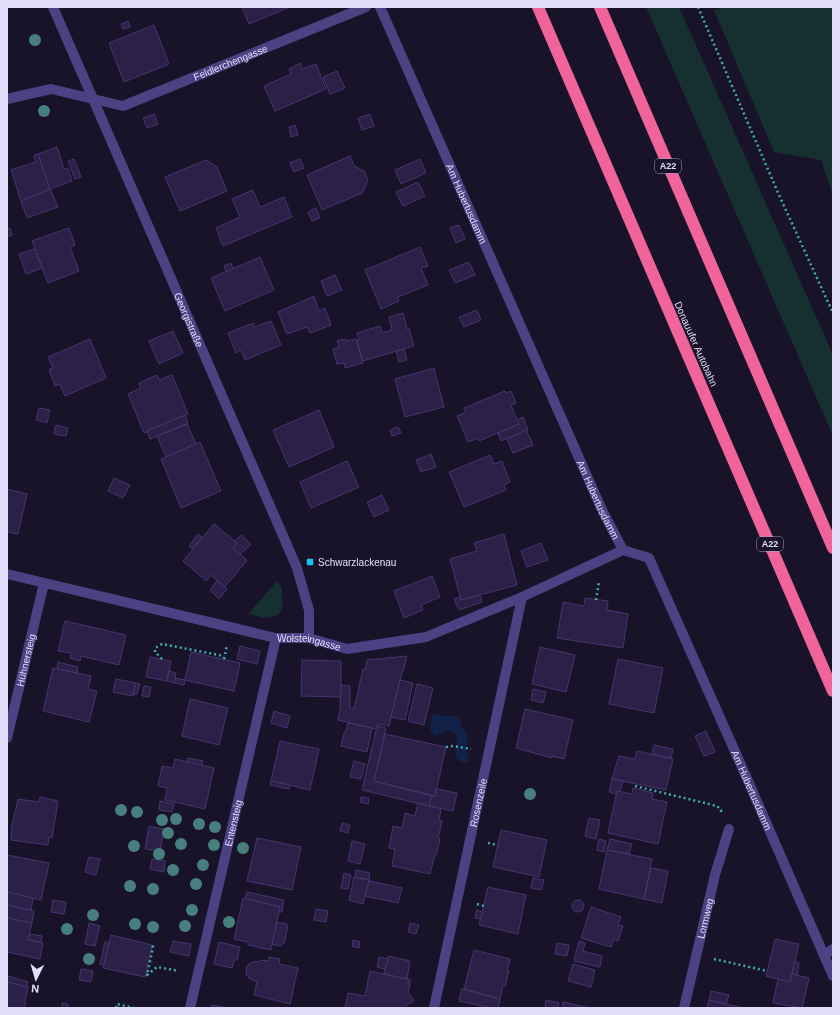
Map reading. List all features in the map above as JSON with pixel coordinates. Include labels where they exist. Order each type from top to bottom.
[{"type":"highway","name":"Donauufer Autobahn","points":[[538,7],[650,270],[833,691]]},
{"type":"highway","name":"A22","points":[[600,7],[833,548]]},
{"type":"street","name":"Georgistraße","points":[[53,7],[297,568],[309,610],[309,638]]},
{"type":"street","name":"Feldlerchengasse","points":[[7,99],[51,89],[124,106],[366,7]]},
{"type":"street","name":"Am Hubertusdamm","points":[[380,7],[600,505],[623,550],[649,558],[833,976]]},
{"type":"street","name":"Wolsteingasse","points":[[7,574],[276,638],[309,638],[347,649],[426,637],[522,597],[623,550]]},
{"type":"street","name":"Hühnersteig","points":[[7,738],[44,583]]},
{"type":"street","name":"Rosenzeile","points":[[434,1008],[522,597]]},
{"type":"street","name":"Entensteig","points":[[190,1008],[276,638]]},
{"type":"street","name":"Lormweg","points":[[684,1008],[715,876],[729,829]]},
{"type":"street","points":[[824,955],[833,949]]},
{"type":"path","points":[[698,7],[779,195],[833,313]]},
{"type":"path","points":[[162,659],[155,652],[155,648],[162,644],[224,656]]},
{"type":"path","points":[[446,747],[453,746],[468,749]]},
{"type":"path","points":[[635,786],[716,806],[721,810]]},
{"type":"path","points":[[477,904],[484,906]]},
{"type":"path","points":[[152,946],[147,975],[157,967],[198,974]]},
{"type":"path","points":[[697,955],[767,971]]},
{"type":"path","points":[[116,1008],[117,1004],[134,1008]]},
{"type":"green space","points":[[646,7],[679,7],[833,355],[833,436]]},
{"type":"green space","points":[[728,7],[833,7],[833,196],[821,160],[774,152],[714,10]]},
{"type":"green space","points":[[277,581],[282,591],[282,607],[280,612],[267,618],[249,613]]},
{"type":"water","points":[[432,713],[458,717],[461,721],[461,727],[468,735],[466,750],[469,756],[469,761],[466,763],[459,761],[455,755],[457,737],[453,732],[445,731],[436,736],[430,732]]},
{"type":"building","points":[[242,7],[290,7],[249,24]]},
{"type":"building","points":[[128,21],[130,27],[123,29],[121,24]]},
{"type":"building","points":[[154,25],[169,64],[124,82],[109,43]]},
{"type":"building","points":[[300,63],[302,69],[316,64],[326,89],[275,111],[264,86],[291,74],[289,69]]},
{"type":"building","points":[[337,71],[345,88],[330,94],[323,77]]},
{"type":"building","points":[[154,114],[158,124],[147,128],[143,118]]},
{"type":"building","points":[[370,114],[374,126],[362,130],[358,118]]},
{"type":"building","points":[[295,125],[298,135],[291,137],[289,127]]},
{"type":"building","points":[[57,147],[64,169],[68,168],[72,181],[50,189],[38,154]]},
{"type":"building","points":[[38,154],[50,189],[21,201],[11,170],[36,162],[34,155]]},
{"type":"building","points":[[350,156],[354,166],[364,171],[368,181],[362,193],[322,210],[307,175]]},
{"type":"building","points":[[74,159],[81,177],[75,179],[68,161]]},
{"type":"building","points":[[300,159],[304,168],[294,172],[290,163]]},
{"type":"building","points":[[420,159],[426,173],[401,184],[395,170]]},
{"type":"building","points":[[206,160],[217,167],[227,191],[180,211],[165,177]]},
{"type":"building","points":[[418,182],[425,196],[403,206],[396,192]]},
{"type":"building","points":[[50,189],[58,207],[27,218],[21,201]]},
{"type":"building","points":[[253,190],[260,207],[284,197],[292,217],[223,246],[216,228],[240,217],[232,199]]},
{"type":"building","points":[[316,208],[320,218],[312,221],[308,212]]},
{"type":"building","points":[[459,225],[465,239],[456,243],[450,228]]},
{"type":"building","points":[[10,228],[12,235],[7,237],[7,229]]},
{"type":"building","points":[[69,228],[75,245],[70,247],[79,271],[48,283],[32,241]]},
{"type":"building","points":[[420,247],[428,266],[421,268],[428,285],[398,297],[399,301],[381,309],[365,270]]},
{"type":"building","points":[[35,249],[42,268],[26,274],[19,254]]},
{"type":"building","points":[[260,257],[274,290],[225,311],[211,278]]},
{"type":"building","points":[[469,262],[475,275],[455,283],[449,270]]},
{"type":"building","points":[[231,263],[233,269],[226,272],[224,266]]},
{"type":"building","points":[[335,275],[342,290],[327,296],[321,281]]},
{"type":"building","points":[[314,296],[319,311],[325,308],[331,325],[310,333],[307,327],[287,334],[278,312]]},
{"type":"building","points":[[477,310],[481,320],[464,327],[459,317]]},
{"type":"building","points":[[403,313],[407,329],[409,328],[414,346],[363,361],[357,341],[359,340],[357,333],[380,326],[382,333],[392,330],[389,317]]},
{"type":"building","points":[[271,321],[281,345],[245,360],[241,350],[236,353],[228,333],[253,323],[254,327]]},
{"type":"building","points":[[173,331],[183,353],[159,364],[149,341]]},
{"type":"building","points":[[90,339],[106,378],[65,396],[60,384],[55,386],[49,370],[53,368],[48,357]]},
{"type":"building","points":[[346,339],[346,341],[356,339],[363,363],[345,368],[344,363],[337,364],[333,349],[339,347],[337,341]]},
{"type":"building","points":[[404,349],[407,360],[399,362],[396,351]]},
{"type":"building","points":[[434,368],[444,407],[405,417],[395,379]]},
{"type":"building","points":[[157,375],[159,380],[172,375],[188,414],[144,433],[128,394],[141,388],[139,383]]},
{"type":"building","points":[[505,391],[506,393],[511,391],[516,403],[511,405],[519,424],[479,441],[478,438],[468,442],[457,416],[466,412],[464,408]]},
{"type":"building","points":[[39,408],[50,410],[47,423],[36,420]]},
{"type":"building","points":[[319,410],[334,447],[289,467],[273,430]]},
{"type":"building","points":[[185,415],[188,423],[150,439],[147,431]]},
{"type":"building","points":[[523,417],[528,430],[501,441],[498,433],[519,424],[517,420]]},
{"type":"building","points":[[187,424],[196,444],[166,457],[157,436]]},
{"type":"building","points":[[56,425],[68,428],[66,436],[54,434]]},
{"type":"building","points":[[398,427],[401,433],[392,436],[390,430]]},
{"type":"building","points":[[526,430],[533,445],[513,453],[507,439]]},
{"type":"building","points":[[200,442],[221,491],[181,508],[161,459]]},
{"type":"building","points":[[431,454],[436,467],[421,472],[416,460]]},
{"type":"building","points":[[490,455],[494,464],[502,461],[510,482],[504,485],[506,490],[464,507],[449,472]]},
{"type":"building","points":[[347,461],[359,487],[311,508],[300,482]]},
{"type":"building","points":[[114,478],[130,485],[123,498],[108,491]]},
{"type":"building","points":[[7,489],[27,494],[18,534],[7,532]]},
{"type":"building","points":[[382,495],[389,510],[374,517],[367,502]]},
{"type":"building","points":[[214,524],[237,543],[233,548],[247,560],[225,587],[211,575],[206,581],[183,561]]},
{"type":"building","points":[[198,534],[202,537],[192,549],[189,546]]},
{"type":"building","points":[[504,534],[517,585],[461,600],[450,559],[477,551],[474,543]]},
{"type":"building","points":[[242,535],[251,545],[240,554],[233,548],[237,543],[234,541]]},
{"type":"building","points":[[541,543],[548,560],[527,567],[521,551]]},
{"type":"building","points":[[432,576],[440,597],[421,605],[423,610],[404,618],[394,591]]},
{"type":"building","points":[[217,581],[227,589],[219,599],[210,590]]},
{"type":"building","points":[[480,595],[482,602],[459,610],[454,599],[460,597],[461,600]]},
{"type":"building","points":[[585,598],[608,601],[607,610],[628,614],[623,648],[557,638],[563,602],[584,606]]},
{"type":"building","points":[[65,621],[126,635],[119,665],[81,656],[80,661],[70,658],[71,653],[58,651]]},
{"type":"building","points":[[240,646],[260,651],[257,664],[237,659]]},
{"type":"building","points":[[540,647],[575,655],[566,692],[532,684]]},
{"type":"building","points":[[191,652],[240,663],[234,691],[185,680]]},
{"type":"building","points":[[407,656],[389,726],[378,724],[376,729],[338,720],[341,685],[350,686],[350,708],[354,709],[363,669],[365,670],[367,660]]},
{"type":"building","points":[[150,657],[171,661],[167,681],[146,677]]},
{"type":"building","points":[[618,659],[663,668],[654,713],[609,704]]},
{"type":"building","points":[[302,660],[341,661],[341,697],[301,696]]},
{"type":"building","points":[[58,662],[78,667],[77,673],[57,669]]},
{"type":"building","points":[[53,668],[91,676],[88,689],[97,691],[89,722],[43,711]]},
{"type":"building","points":[[169,671],[176,673],[174,683],[167,681]]},
{"type":"building","points":[[175,678],[185,680],[184,685],[174,683]]},
{"type":"building","points":[[116,679],[136,683],[133,696],[113,692]]},
{"type":"building","points":[[400,680],[413,683],[405,720],[391,717]]},
{"type":"building","points":[[136,683],[140,684],[137,694],[133,694]]},
{"type":"building","points":[[417,684],[433,688],[424,725],[408,721]]},
{"type":"building","points":[[144,686],[151,687],[149,697],[142,696]]},
{"type":"building","points":[[533,689],[546,692],[543,703],[531,700]]},
{"type":"building","points":[[190,699],[228,708],[219,745],[182,736]]},
{"type":"building","points":[[525,709],[573,720],[564,759],[552,756],[552,758],[516,748]]},
{"type":"building","points":[[274,711],[290,716],[287,728],[271,723]]},
{"type":"building","points":[[348,723],[372,728],[367,752],[341,746]]},
{"type":"building","points":[[377,726],[386,728],[374,781],[432,796],[429,806],[362,790]]},
{"type":"building","points":[[706,731],[715,752],[704,756],[695,736]]},
{"type":"building","points":[[385,734],[446,747],[435,796],[374,781]]},
{"type":"building","points":[[280,741],[319,749],[310,790],[271,781]]},
{"type":"building","points":[[654,745],[673,749],[671,758],[652,754]]},
{"type":"building","points":[[637,751],[673,759],[666,790],[612,779],[619,756],[635,759]]},
{"type":"building","points":[[188,758],[203,761],[202,765],[187,762]]},
{"type":"building","points":[[175,759],[214,768],[205,809],[165,800],[167,788],[158,786],[162,766],[173,768]]},
{"type":"building","points":[[354,761],[365,764],[361,779],[350,777]]},
{"type":"building","points":[[612,779],[623,781],[620,792],[617,791],[617,794],[609,792]]},
{"type":"building","points":[[271,781],[290,785],[289,789],[270,785]]},
{"type":"building","points":[[633,788],[653,793],[652,799],[667,802],[658,844],[608,833],[617,791],[632,794]]},
{"type":"building","points":[[437,789],[457,793],[453,811],[429,806],[432,796],[435,796]]},
{"type":"building","points":[[40,797],[58,801],[52,838],[49,837],[48,845],[11,840],[11,830],[18,799],[39,802]]},
{"type":"building","points":[[361,797],[369,798],[368,804],[360,802]]},
{"type":"building","points":[[160,801],[174,804],[172,812],[159,810]]},
{"type":"building","points":[[418,803],[441,809],[439,821],[442,821],[438,839],[440,839],[430,874],[392,866],[395,849],[389,848],[393,826],[402,828],[405,813],[415,816]]},
{"type":"building","points":[[589,818],[600,820],[596,839],[585,836]]},
{"type":"building","points":[[342,823],[350,825],[348,833],[340,831]]},
{"type":"building","points":[[149,826],[164,829],[160,851],[145,849]]},
{"type":"building","points":[[501,830],[547,840],[539,877],[493,867]]},
{"type":"building","points":[[257,838],[301,847],[292,890],[247,881]]},
{"type":"building","points":[[599,839],[606,841],[604,852],[597,850]]},
{"type":"building","points":[[610,839],[632,844],[629,854],[607,850]]},
{"type":"building","points":[[352,841],[365,844],[360,864],[348,861]]},
{"type":"building","points":[[607,850],[652,859],[644,899],[599,889]]},
{"type":"building","points":[[7,855],[49,863],[41,900],[7,892]]},
{"type":"building","points":[[89,857],[100,859],[96,875],[85,872]]},
{"type":"building","points":[[152,859],[165,861],[164,872],[150,869]]},
{"type":"building","points":[[651,868],[668,871],[662,903],[644,899]]},
{"type":"building","points":[[356,870],[370,873],[369,880],[355,877]]},
{"type":"building","points":[[344,873],[351,875],[348,889],[341,888]]},
{"type":"building","points":[[354,877],[369,880],[363,904],[349,900]]},
{"type":"building","points":[[533,878],[544,880],[541,890],[531,888]]},
{"type":"building","points":[[369,881],[402,888],[398,903],[365,896]]},
{"type":"building","points":[[488,887],[526,895],[518,934],[479,925]]},
{"type":"building","points":[[7,892],[33,898],[31,910],[7,905]]},
{"type":"building","points":[[247,892],[284,900],[282,912],[279,912],[280,907],[245,899]]},
{"type":"building","points":[[243,898],[280,907],[271,950],[248,945],[248,942],[234,939]]},
{"type":"building","points":[[53,900],[66,902],[64,914],[51,912]]},
{"type":"building","points":[[576,900],[580,900],[584,906],[580,912],[576,912],[572,908],[572,904]]},
{"type":"building","points":[[7,905],[34,911],[32,923],[7,918]]},
{"type":"building","points":[[591,907],[621,917],[618,925],[623,926],[618,941],[614,939],[611,947],[581,938]]},
{"type":"building","points":[[316,909],[328,911],[326,922],[314,920]]},
{"type":"building","points":[[477,910],[482,912],[481,919],[475,918]]},
{"type":"building","points":[[7,918],[32,923],[28,940],[43,943],[40,959],[7,952]]},
{"type":"building","points":[[277,922],[287,924],[288,926],[284,943],[280,946],[272,944]]},
{"type":"building","points":[[89,923],[100,926],[95,946],[85,944]]},
{"type":"building","points":[[410,923],[419,925],[416,934],[408,932]]},
{"type":"building","points":[[29,934],[42,936],[41,942],[28,940]]},
{"type":"building","points":[[111,935],[152,945],[145,977],[103,968]]},
{"type":"building","points":[[775,939],[799,944],[790,982],[766,976]]},
{"type":"building","points":[[353,940],[360,942],[359,948],[352,946]]},
{"type":"building","points":[[173,941],[191,944],[189,956],[170,952]]},
{"type":"building","points":[[579,941],[585,943],[583,951],[602,956],[600,967],[574,961]]},
{"type":"building","points":[[105,942],[109,943],[104,965],[100,964]]},
{"type":"building","points":[[219,942],[240,947],[237,960],[234,960],[232,968],[214,964]]},
{"type":"building","points":[[557,943],[569,945],[567,956],[555,954]]},
{"type":"building","points":[[474,950],[510,959],[507,971],[509,971],[500,999],[464,989]]},
{"type":"building","points":[[388,956],[410,961],[407,979],[384,974]]},
{"type":"building","points":[[269,957],[280,959],[279,964],[298,968],[290,1004],[254,995],[257,982],[249,978],[246,974],[247,966],[252,962],[262,960],[269,961]]},
{"type":"building","points":[[379,957],[388,959],[385,969],[377,967]]},
{"type":"building","points":[[795,962],[799,963],[797,975],[792,974]]},
{"type":"building","points":[[573,964],[595,970],[591,987],[568,981]]},
{"type":"building","points":[[81,969],[93,971],[91,982],[79,980]]},
{"type":"building","points":[[370,971],[411,980],[410,983],[408,983],[410,985],[408,992],[414,1001],[406,1005],[405,1008],[345,1008],[348,993],[365,996]]},
{"type":"building","points":[[792,974],[809,978],[802,1008],[773,1003],[778,979],[790,982]]},
{"type":"building","points":[[8,976],[28,982],[27,987],[7,982]]},
{"type":"building","points":[[7,982],[28,987],[24,1008],[7,1008]]},
{"type":"building","points":[[462,989],[500,999],[498,1008],[459,1001]]},
{"type":"building","points":[[711,991],[729,995],[726,1004],[709,1000]]},
{"type":"building","points":[[546,1000],[559,1003],[558,1008],[545,1008]]},
{"type":"building","points":[[709,1000],[726,1004],[744,1008],[707,1008]]},
{"type":"building","points":[[563,1002],[590,1008],[562,1008]]},
{"type":"building","points":[[62,1003],[68,1004],[68,1008],[62,1008]]},
{"type":"building","points":[[212,1005],[227,1008],[211,1008]]},
{"type":"place","name":"Schwarzlackenau","points":[[310,562]]}]
